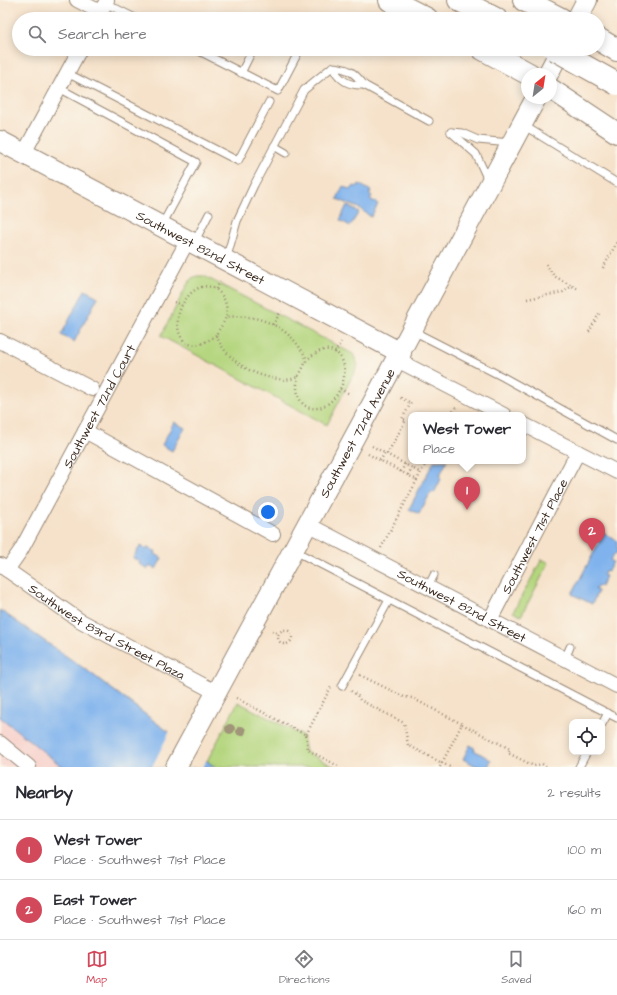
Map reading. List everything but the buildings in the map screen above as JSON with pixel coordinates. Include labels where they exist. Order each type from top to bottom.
[{"type":"highway","points":[[390,0],[413,12]]},
{"type":"highway","points":[[459,0],[482,12]]},
{"type":"highway","points":[[532,4],[547,12]]},
{"type":"highway","points":[[605,43],[617,50]]},
{"type":"highway","points":[[496,56],[521,70]]},
{"type":"highway","points":[[567,56],[617,84]]},
{"type":"street","points":[[77,0],[102,8]]},
{"type":"street","points":[[581,12],[587,0]]},
{"type":"street","points":[[24,153],[76,56]]},
{"type":"street","points":[[551,68],[557,56]]},
{"type":"street","points":[[557,94],[617,133]]},
{"type":"street","name":"Southwest 72nd Avenue","points":[[176,767],[399,356],[533,104]]},
{"type":"street","name":"Southwest 82nd Street","points":[[0,141],[226,260],[499,412]]},
{"type":"street","name":"Southwest 72nd Court","points":[[4,567],[21,550],[85,431],[191,242]]},
{"type":"street","points":[[0,341],[92,389]]},
{"type":"street","points":[[526,426],[617,472]]},
{"type":"street","points":[[85,431],[273,534]]},
{"type":"street","name":"Southwest 71st Place","points":[[490,620],[578,452]]},
{"type":"street","name":"Southwest 82nd Street","points":[[307,524],[431,581],[490,620],[568,653],[617,686]]},
{"type":"street","name":"Southwest 83rd Street Plaza","points":[[4,567],[79,620],[217,693]]},
{"type":"street","points":[[0,743],[29,767]]},
{"type":"lane","points":[[102,8],[115,12]]},
{"type":"lane","points":[[209,56],[278,92],[296,56]]},
{"type":"lane","points":[[241,72],[249,56]]},
{"type":"lane","points":[[332,67],[343,81],[355,86],[364,85]]},
{"type":"lane","points":[[226,260],[237,221],[274,146],[304,90],[332,67],[346,68],[358,77],[364,85],[429,120]]},
{"type":"lane","points":[[67,73],[238,161],[269,102]]},
{"type":"lane","points":[[59,88],[196,162],[161,226]]},
{"type":"lane","points":[[522,124],[617,183]]},
{"type":"lane","points":[[490,184],[476,154],[451,132],[462,133],[478,140],[512,143]]},
{"type":"lane","points":[[274,146],[286,152]]},
{"type":"lane","points":[[191,242],[209,214]]},
{"type":"lane","points":[[412,331],[503,377],[617,440]]},
{"type":"lane","points":[[293,550],[617,718]]},
{"type":"lane","points":[[342,686],[389,600]]},
{"type":"lane","points":[[605,719],[608,713]]},
{"type":"lane","points":[[579,767],[585,755]]},
{"type":"path","points":[[603,268],[617,242]]},
{"type":"path","points":[[546,264],[554,276],[579,289]]},
{"type":"path","points":[[216,289],[221,280]]},
{"type":"path","points":[[204,286],[216,289],[221,292],[226,301],[226,317],[216,335],[201,345],[194,346],[187,344],[178,333],[177,326],[182,305],[196,289],[204,286]]},
{"type":"path","points":[[527,299],[563,292],[572,286]]},
{"type":"path","points":[[174,302],[182,305]]},
{"type":"path","points":[[274,325],[281,311]]},
{"type":"path","points":[[589,332],[600,312]]},
{"type":"path","points":[[226,317],[248,316],[260,318],[274,325],[294,339],[302,349],[306,361]]},
{"type":"path","points":[[216,335],[219,342],[230,356],[257,375],[284,380],[298,376]]},
{"type":"path","points":[[335,353],[341,342]]},
{"type":"path","points":[[326,350],[335,353],[343,360],[345,376],[340,389],[327,405],[321,408],[308,407],[299,400],[297,393],[298,376],[306,361],[318,352],[326,350]]},
{"type":"path","points":[[340,389],[350,394]]},
{"type":"path","points":[[380,461],[386,454],[406,420],[402,418],[411,403],[399,396]]},
{"type":"path","points":[[453,412],[459,401]]},
{"type":"path","points":[[372,446],[421,472]]},
{"type":"path","points":[[368,454],[417,480]]},
{"type":"path","points":[[401,472],[405,464]]},
{"type":"path","points":[[378,552],[425,464]]},
{"type":"path","points":[[408,475],[412,468]]},
{"type":"path","points":[[272,630],[279,634]]},
{"type":"path","points":[[284,630],[288,631],[292,636],[290,641],[282,643],[278,638],[279,634],[284,630]]},
{"type":"path","points":[[357,674],[404,697],[412,698],[510,749],[508,753],[534,766],[542,764],[546,767]]},
{"type":"path","points":[[340,767],[308,750],[306,735],[334,682],[357,695],[360,700],[404,723],[408,745],[450,767]]},
{"type":"path","points":[[236,698],[306,735]]},
{"type":"path","points":[[440,766],[462,724]]},
{"type":"shaded area","points":[[0,717],[59,764],[63,767],[0,767]]},
{"type":"green space","points":[[204,276],[353,354],[358,365],[327,425],[161,336],[187,285],[192,278]]},
{"type":"green space","points":[[542,559],[549,563],[521,616],[513,612]]},
{"type":"green space","points":[[238,702],[303,736],[306,752],[335,767],[215,767],[207,761]]},
{"type":"water","points":[[359,184],[371,191],[369,194],[372,196],[370,199],[378,204],[371,217],[359,208],[337,199],[343,186],[351,190],[354,186],[357,187]]},
{"type":"water","points":[[347,205],[359,212],[350,226],[340,220]]},
{"type":"water","points":[[85,290],[98,297],[74,342],[61,335]]},
{"type":"water","points":[[174,422],[185,428],[172,451],[162,445]]},
{"type":"water","points":[[432,464],[446,464],[439,477],[441,479],[434,493],[431,492],[419,514],[409,509]]},
{"type":"water","points":[[604,533],[617,541],[617,554],[614,554],[610,560],[613,562],[608,571],[606,570],[603,575],[606,576],[601,587],[598,585],[595,590],[598,591],[592,604],[572,594]]},
{"type":"water","points":[[140,546],[147,550],[148,547],[162,558],[156,569],[150,566],[148,569],[139,564],[140,561],[133,558]]},
{"type":"water","points":[[0,610],[92,674],[215,767],[63,767],[0,717]]},
{"type":"water","points":[[470,745],[475,748],[474,750],[491,760],[488,767],[478,767],[463,759]]},
{"type":"pier","points":[[170,731],[207,759],[203,767],[152,767]]},
{"type":"place","name":"West Tower","points":[[467,510]]},
{"type":"place","name":"East Tower","points":[[592,551]]}]
